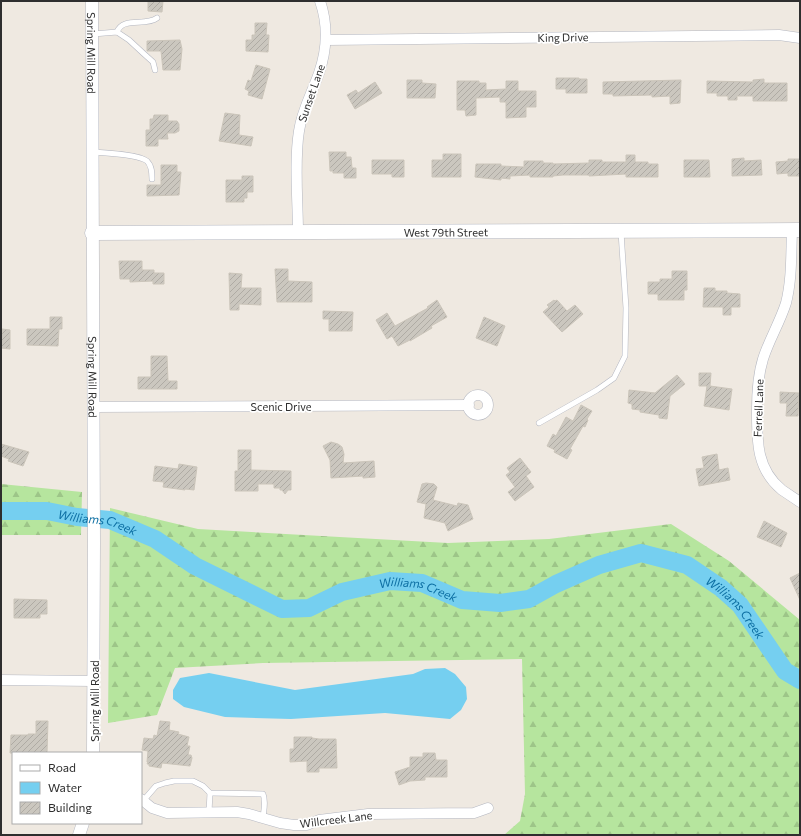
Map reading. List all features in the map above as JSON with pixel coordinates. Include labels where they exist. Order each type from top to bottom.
[{"type":"main road","name":"West 79th Street","points":[[92,233],[796,230]]},
{"type":"street","name":"Spring Mill Road","points":[[92,1],[94,543],[93,752]]},
{"type":"street","name":"Sunset Lane","points":[[298,233],[297,153],[299,130],[304,107],[322,63],[326,40],[325,21],[320,1]]},
{"type":"street","name":"King Drive","points":[[326,40],[772,35],[800,38]]},
{"type":"street","name":"Ferrell Lane","points":[[796,230],[788,293],[780,320],[763,358],[758,382],[757,439],[759,453],[764,466],[776,485],[800,502]]},
{"type":"street","name":"Scenic Drive","points":[[93,407],[469,406]]},
{"type":"street","points":[[1,680],[94,681]]},
{"type":"street","name":"Willcreek Lane","points":[[142,800],[152,808],[166,813],[237,812],[285,824],[307,824],[319,820],[368,814],[474,813],[488,808]]},
{"type":"street","points":[[79,835],[83,824]]},
{"type":"lane","points":[[117,32],[119,27],[124,23],[140,23],[153,21],[157,18]]},
{"type":"lane","points":[[92,34],[117,32],[129,40],[153,62],[155,70]]},
{"type":"lane","points":[[92,152],[139,157],[147,161],[151,168],[152,179]]},
{"type":"lane","points":[[539,423],[597,390],[614,378],[625,356],[626,308],[621,231]]},
{"type":"lane","points":[[142,800],[156,786],[164,783],[174,781],[194,781],[203,786],[210,793],[263,794],[263,818]]},
{"type":"lane","points":[[209,812],[210,793]]},
{"type":"green space","points":[[1,484],[82,492],[81,535],[1,535]]},
{"type":"green space","points":[[110,508],[198,529],[448,543],[549,539],[671,524],[729,561],[800,620],[800,835],[504,835],[520,821],[525,794],[522,659],[263,663],[175,668],[157,715],[108,723]]},
{"type":"water","points":[[445,668],[455,674],[466,687],[467,699],[461,710],[450,719],[385,713],[291,719],[225,717],[184,707],[173,699],[173,690],[180,678],[209,673],[295,690],[413,674],[425,669]]},
{"type":"building","points":[[148,1],[163,1],[162,12],[148,11]]},
{"type":"building","points":[[255,23],[267,23],[266,35],[269,35],[268,52],[246,51],[246,40],[252,40],[252,35],[255,35]]},
{"type":"building","points":[[180,40],[182,49],[180,70],[163,70],[161,51],[147,51],[147,41]]},
{"type":"building","points":[[256,65],[270,69],[262,99],[248,95],[249,91],[245,89],[248,80],[251,81]]},
{"type":"building","points":[[556,78],[587,79],[587,93],[566,93],[566,89],[556,89]]},
{"type":"building","points":[[764,79],[764,83],[787,83],[787,101],[753,101],[753,96],[737,96],[737,100],[728,100],[728,96],[717,96],[717,93],[707,93],[707,81],[753,82],[753,80]]},
{"type":"building","points":[[407,80],[422,80],[422,83],[436,84],[435,98],[407,98]]},
{"type":"building","points":[[681,80],[680,103],[670,104],[670,96],[613,96],[613,94],[603,94],[603,82]]},
{"type":"building","points":[[457,81],[479,81],[479,83],[486,83],[486,90],[506,89],[506,81],[518,81],[518,91],[536,91],[536,107],[526,107],[526,117],[506,118],[506,102],[500,102],[500,97],[476,98],[476,115],[466,116],[465,110],[457,110]]},
{"type":"building","points":[[375,82],[382,93],[355,109],[347,95],[356,90],[358,93]]},
{"type":"building","points":[[225,113],[240,115],[239,135],[253,137],[251,146],[219,141]]},
{"type":"building","points":[[154,115],[168,115],[168,121],[177,121],[179,124],[179,131],[175,133],[167,133],[168,139],[158,139],[158,146],[146,146],[146,130],[150,130],[150,119],[153,119]]},
{"type":"building","points":[[329,152],[346,152],[346,157],[351,157],[352,168],[356,168],[356,178],[344,178],[344,173],[333,173],[333,171],[330,171]]},
{"type":"building","points":[[443,154],[461,154],[461,177],[432,177],[432,160],[443,160]]},
{"type":"building","points":[[626,155],[635,155],[635,162],[658,164],[658,177],[626,177],[626,174],[589,176],[563,175],[553,177],[530,177],[530,175],[510,176],[510,179],[501,178],[501,180],[475,177],[476,164],[501,164],[501,166],[524,167],[524,161],[543,161],[543,163],[553,164],[589,163],[589,160],[602,160],[602,162],[626,162]]},
{"type":"building","points":[[744,158],[744,161],[761,160],[762,175],[732,176],[732,159]]},
{"type":"building","points":[[788,159],[800,159],[800,176],[788,176],[788,173],[777,174],[776,162],[788,161]]},
{"type":"building","points":[[372,160],[404,160],[404,177],[392,177],[392,174],[372,174]]},
{"type":"building","points":[[684,160],[709,160],[710,177],[684,177]]},
{"type":"building","points":[[161,165],[177,165],[177,172],[181,172],[179,195],[147,196],[147,185],[161,185]]},
{"type":"building","points":[[242,176],[253,176],[253,192],[247,192],[247,198],[244,198],[244,202],[226,202],[226,180],[242,180]]},
{"type":"building","points":[[119,261],[142,261],[142,270],[154,270],[154,273],[164,273],[164,284],[153,284],[153,281],[130,282],[130,279],[120,279]]},
{"type":"building","points":[[275,269],[288,269],[288,281],[312,282],[312,302],[277,302]]},
{"type":"building","points":[[672,271],[687,271],[687,290],[684,290],[684,300],[658,300],[658,294],[648,294],[648,282],[660,282],[660,279],[672,279]]},
{"type":"building","points":[[229,273],[242,274],[241,288],[261,288],[261,305],[239,304],[239,310],[230,310]]},
{"type":"building","points":[[704,288],[715,288],[715,291],[727,291],[727,293],[740,294],[740,307],[731,307],[731,315],[723,315],[723,307],[703,307]]},
{"type":"building","points":[[437,300],[447,317],[431,326],[432,328],[398,346],[392,336],[387,339],[376,320],[387,313],[395,326],[428,308],[427,307]]},
{"type":"building","points":[[554,300],[557,300],[567,311],[575,305],[583,314],[562,332],[543,312],[549,307],[547,305]]},
{"type":"building","points":[[323,311],[353,312],[352,331],[329,331],[329,319],[323,319]]},
{"type":"building","points":[[50,317],[62,317],[62,329],[59,329],[58,346],[27,345],[27,329],[50,329]]},
{"type":"building","points":[[484,317],[505,326],[497,346],[476,338]]},
{"type":"building","points":[[2,329],[10,330],[10,349],[1,348]]},
{"type":"building","points":[[151,356],[167,356],[168,381],[177,381],[177,389],[138,389],[138,377],[151,377]]},
{"type":"building","points":[[699,373],[711,373],[710,386],[732,389],[729,410],[704,406],[707,386],[699,386]]},
{"type":"building","points":[[677,375],[685,384],[670,396],[667,419],[659,418],[659,415],[632,409],[632,404],[628,403],[629,390],[655,393]]},
{"type":"building","points":[[780,392],[799,393],[798,416],[786,416],[787,403],[780,403]]},
{"type":"building","points":[[581,405],[592,411],[587,419],[588,420],[585,427],[583,426],[570,449],[572,450],[567,459],[554,452],[555,450],[547,446],[553,434],[556,436],[566,417],[573,421]]},
{"type":"building","points":[[331,442],[342,447],[344,454],[343,463],[374,461],[375,477],[363,478],[363,476],[331,478],[330,460],[323,446]]},
{"type":"building","points":[[1,444],[29,452],[23,466],[8,461],[9,459],[1,456]]},
{"type":"building","points":[[238,450],[251,450],[251,470],[291,471],[291,490],[288,490],[285,494],[282,490],[280,490],[280,488],[274,488],[274,484],[258,484],[258,491],[235,491],[235,471],[238,471]]},
{"type":"building","points":[[717,454],[719,470],[728,468],[730,480],[699,486],[696,469],[704,468],[702,457]]},
{"type":"building","points":[[520,458],[531,472],[526,476],[534,487],[515,501],[508,492],[515,487],[506,475],[510,472],[507,468]]},
{"type":"building","points":[[179,464],[197,467],[194,490],[163,487],[164,482],[153,481],[155,466],[178,469]]},
{"type":"building","points":[[422,484],[434,484],[437,487],[433,500],[457,506],[458,503],[468,505],[473,519],[448,531],[445,523],[424,518],[426,504],[417,502]]},
{"type":"building","points":[[764,521],[787,533],[781,547],[757,537]]},
{"type":"building","points":[[800,573],[800,600],[790,578]]},
{"type":"building","points":[[14,599],[47,600],[47,614],[40,614],[40,618],[14,618]]},
{"type":"building","points":[[36,721],[48,721],[47,752],[10,753],[11,735],[36,734]]},
{"type":"building","points":[[160,721],[170,722],[169,730],[179,732],[178,734],[189,737],[187,746],[190,746],[188,755],[191,755],[192,758],[190,766],[162,763],[161,768],[149,766],[149,764],[147,764],[148,751],[142,750],[144,738],[153,739],[154,735],[157,736]]},
{"type":"building","points":[[294,737],[336,739],[337,768],[319,768],[319,772],[307,772],[307,761],[290,762],[290,749],[294,749]]},
{"type":"building","points":[[423,753],[435,753],[436,760],[447,760],[447,777],[425,777],[425,780],[410,781],[399,785],[395,772],[410,767],[410,757],[423,757]]},
{"type":"waterway","name":"Williams Creek","points":[[1,511],[47,511],[77,517],[110,520],[155,539],[195,566],[282,609],[309,608],[342,592],[390,581],[422,583],[462,600],[500,603],[529,599],[556,584],[599,565],[641,553],[687,565],[721,588],[740,605],[785,671],[800,680]]}]
